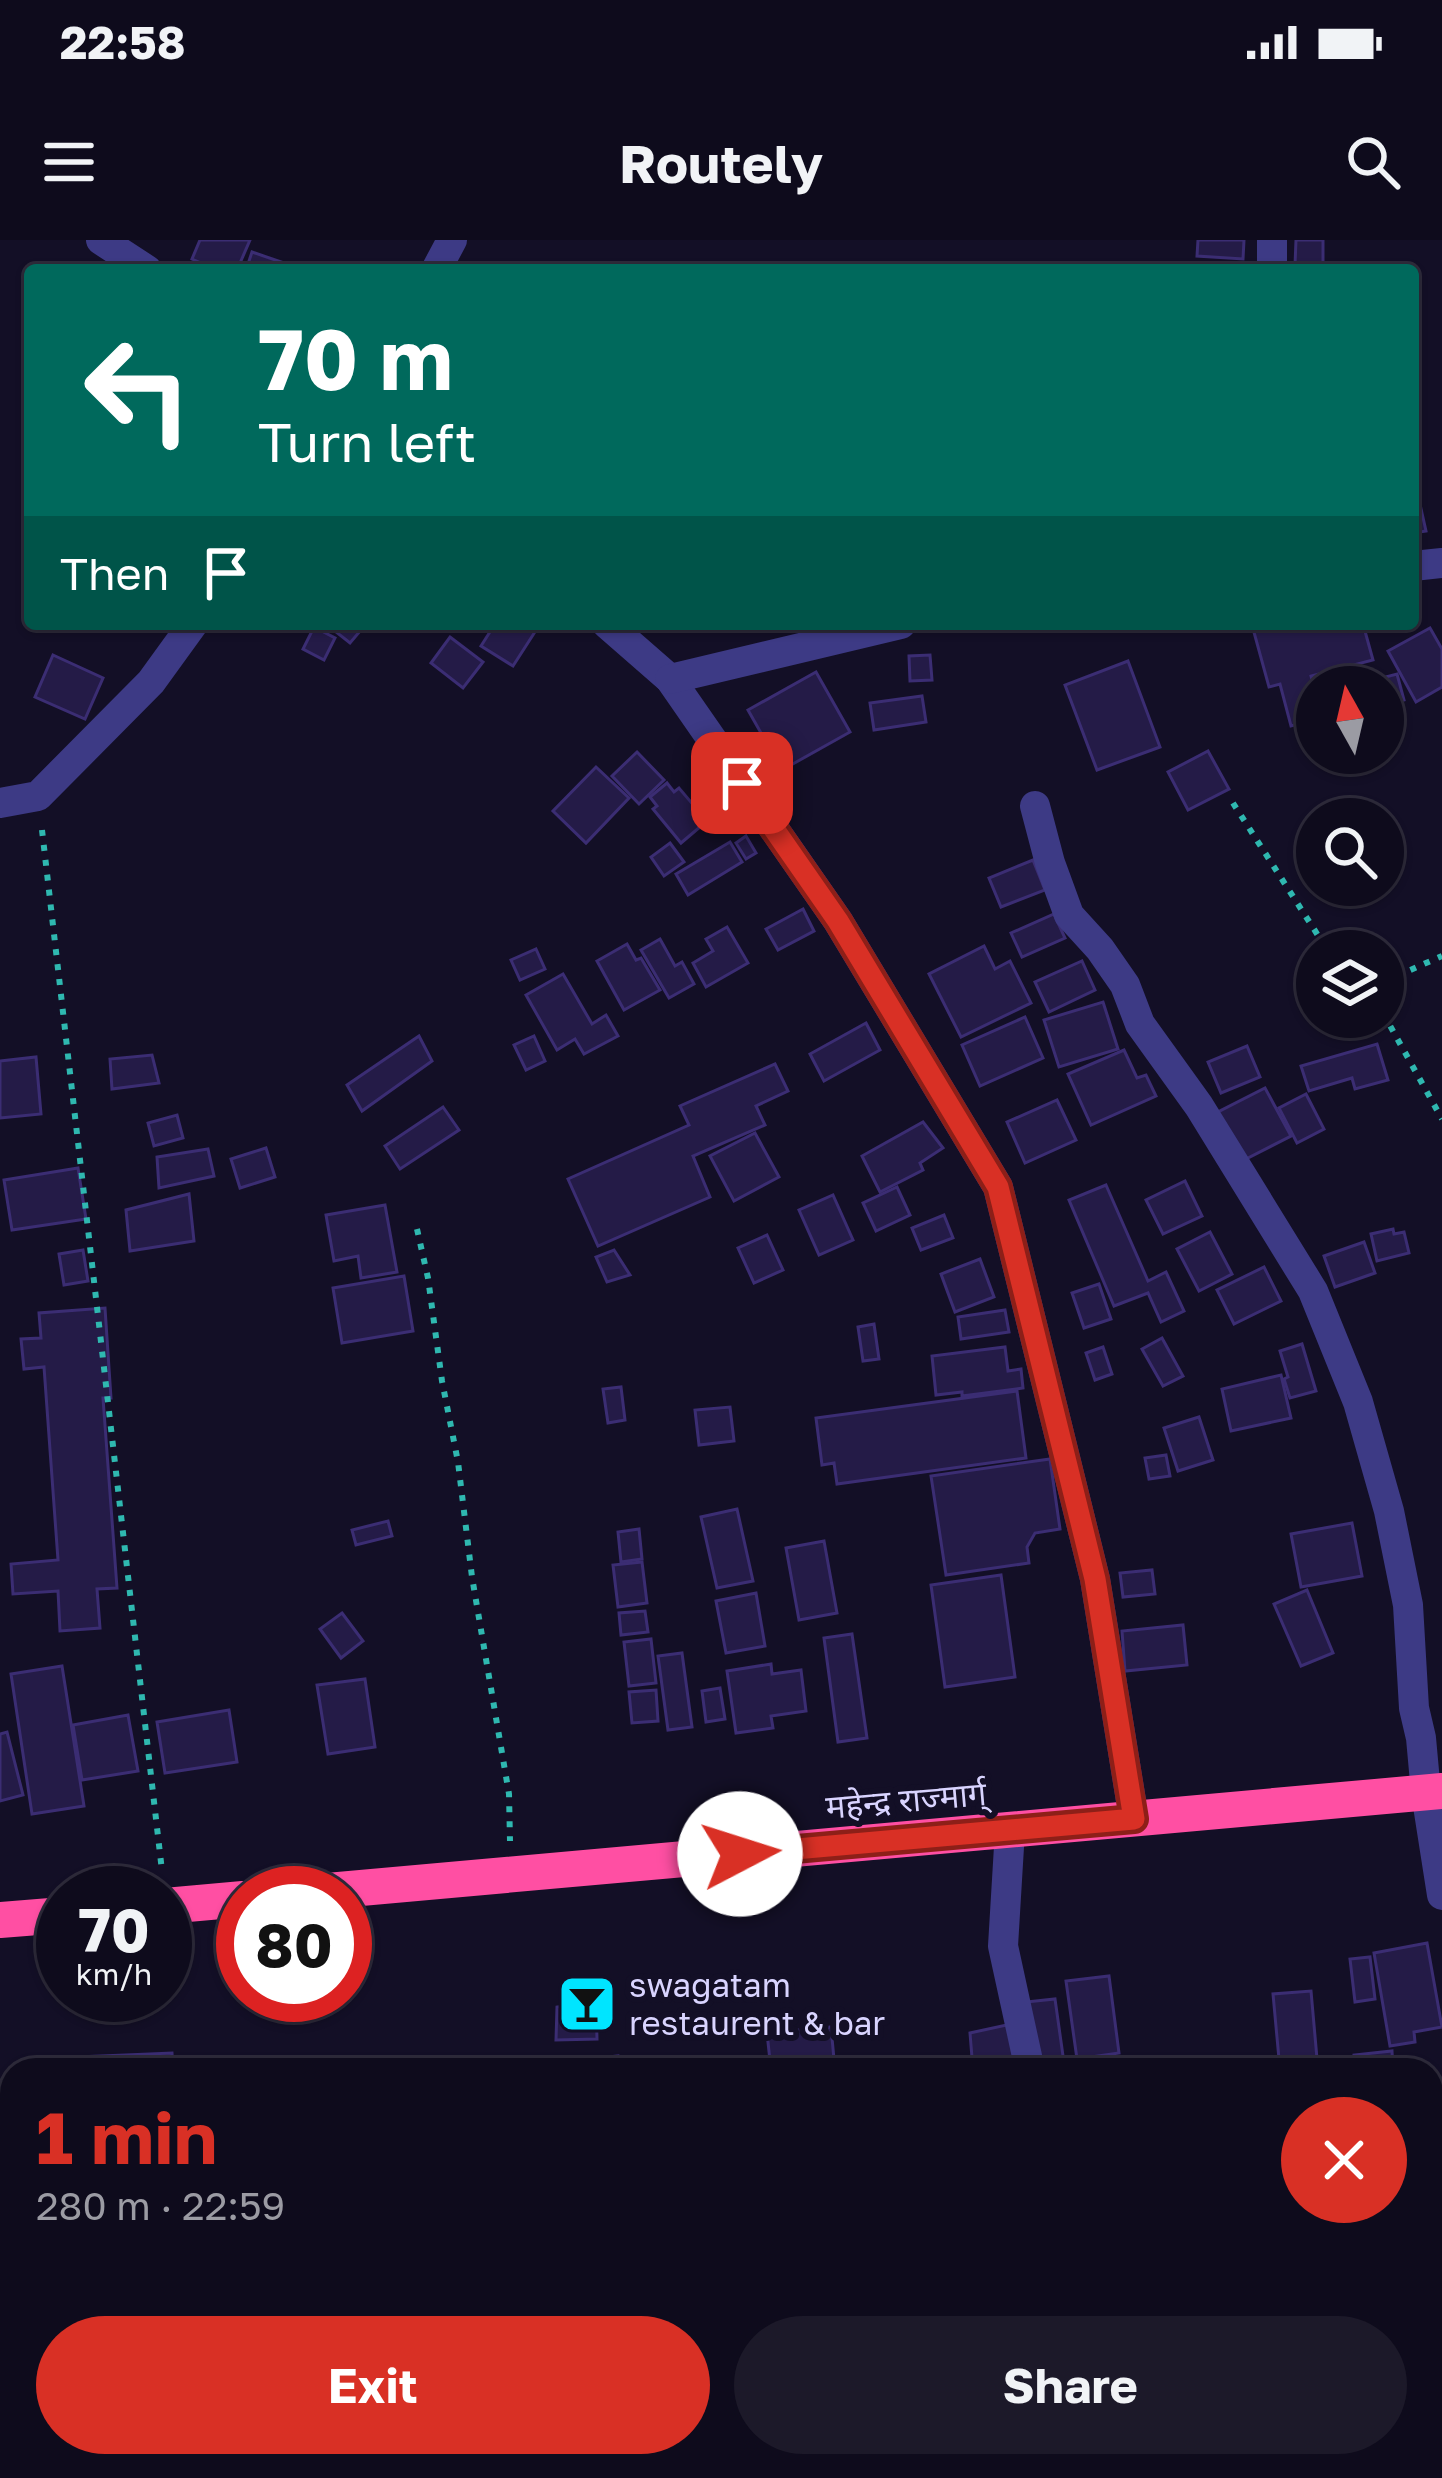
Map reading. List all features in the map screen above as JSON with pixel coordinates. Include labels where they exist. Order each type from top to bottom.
[{"type":"highway","name":"महेन्द्र राज्मार्ग्","points":[[372,1887],[1434,1792]]},
{"type":"highway","points":[[0,1920],[36,1917]]},
{"type":"street","points":[[100,240],[138,264]]},
{"type":"street","points":[[0,802],[38,796],[151,682],[190,630]]},
{"type":"street","points":[[614,630],[670,680],[838,921],[998,1187],[1095,1579],[1134,1819]]},
{"type":"street","points":[[670,680],[877,630]]},
{"type":"street","points":[[1035,806],[1069,914],[1125,985],[1140,1024],[1199,1106],[1313,1291],[1358,1402],[1389,1511],[1408,1605],[1414,1708],[1434,1792],[1442,1895]]},
{"type":"street","points":[[1010,1830],[1004,1946],[1027,2058]]},
{"type":"path","points":[[38,796],[160,1866]]},
{"type":"path","points":[[1233,803],[1315,930]]},
{"type":"path","points":[[1404,973],[1442,956]]},
{"type":"path","points":[[1397,1038],[1442,1119]]},
{"type":"path","points":[[417,1229],[509,1794],[511,1874]]},
{"type":"building","points":[[200,240],[250,240],[240,264],[203,264],[192,259]]},
{"type":"building","points":[[1198,240],[1244,240],[1243,259],[1197,256]]},
{"type":"building","points":[[1296,240],[1323,240],[1323,264],[1295,264]]},
{"type":"building","points":[[252,252],[287,264],[248,264]]},
{"type":"building","points":[[1419,500],[1426,531],[1419,532]]},
{"type":"building","points":[[1430,628],[1442,649],[1442,687],[1416,702],[1404,680],[1404,666],[1396,666],[1388,651]]},
{"type":"building","points":[[312,630],[335,638],[324,660],[303,649]]},
{"type":"building","points":[[334,630],[361,630],[350,643]]},
{"type":"building","points":[[491,630],[536,630],[513,666],[481,646]]},
{"type":"building","points":[[1253,630],[1365,630],[1373,660],[1350,666],[1296,666],[1296,725],[1291,726],[1280,684],[1269,687]]},
{"type":"building","points":[[450,637],[483,662],[463,688],[431,663]]},
{"type":"building","points":[[53,655],[103,678],[85,719],[35,697]]},
{"type":"building","points":[[930,655],[932,680],[910,681],[909,656]]},
{"type":"building","points":[[1128,661],[1160,747],[1097,770],[1065,685]]},
{"type":"building","points":[[816,672],[850,732],[782,770],[748,710]]},
{"type":"building","points":[[922,696],[926,722],[874,730],[870,703]]},
{"type":"building","points":[[1208,751],[1229,789],[1188,810],[1168,772]]},
{"type":"building","points":[[637,752],[664,780],[639,804],[612,776]]},
{"type":"building","points":[[596,767],[629,798],[586,843],[553,811]]},
{"type":"building","points":[[667,783],[674,792],[679,788],[707,821],[681,843],[653,809],[657,806],[650,797]]},
{"type":"building","points":[[746,836],[756,853],[746,859],[736,843]]},
{"type":"building","points":[[730,842],[742,862],[688,895],[676,874]]},
{"type":"building","points":[[670,843],[684,862],[664,876],[651,857]]},
{"type":"building","points":[[1033,860],[1045,890],[1001,907],[989,878]]},
{"type":"building","points":[[803,909],[814,931],[778,950],[766,929]]},
{"type":"building","points":[[1054,914],[1065,938],[1022,957],[1011,933]]},
{"type":"building","points":[[727,927],[748,963],[706,987],[693,963],[713,951],[706,939]]},
{"type":"building","points":[[660,939],[675,966],[682,962],[694,984],[669,998],[641,950]]},
{"type":"building","points":[[627,944],[660,990],[624,1010],[597,961]]},
{"type":"building","points":[[984,946],[995,969],[1010,961],[1031,1003],[961,1037],[929,974]]},
{"type":"building","points":[[536,949],[545,969],[520,980],[511,960]]},
{"type":"building","points":[[1082,961],[1095,990],[1049,1012],[1035,982]]},
{"type":"building","points":[[563,974],[592,1024],[606,1015],[618,1036],[584,1054],[575,1039],[557,1050],[526,995]]},
{"type":"building","points":[[1103,1002],[1118,1049],[1059,1067],[1044,1020]]},
{"type":"building","points":[[1025,1017],[1043,1058],[980,1086],[962,1045]]},
{"type":"building","points":[[866,1023],[880,1050],[824,1081],[810,1054]]},
{"type":"building","points":[[419,1036],[432,1061],[362,1111],[347,1085]]},
{"type":"building","points":[[534,1036],[545,1061],[526,1070],[514,1045]]},
{"type":"building","points":[[1377,1044],[1388,1080],[1355,1089],[1352,1078],[1309,1091],[1301,1066]]},
{"type":"building","points":[[1247,1046],[1260,1077],[1221,1093],[1208,1062]]},
{"type":"building","points":[[1124,1050],[1137,1078],[1146,1075],[1156,1096],[1091,1125],[1068,1074]]},
{"type":"building","points":[[152,1055],[159,1083],[112,1089],[110,1059]]},
{"type":"building","points":[[36,1057],[41,1114],[0,1118],[0,1061]]},
{"type":"building","points":[[775,1064],[788,1091],[756,1106],[765,1125],[693,1156],[710,1197],[598,1246],[568,1179],[689,1125],[680,1106]]},
{"type":"building","points":[[1265,1088],[1291,1136],[1244,1160],[1218,1112]]},
{"type":"building","points":[[1306,1094],[1324,1129],[1297,1143],[1279,1108]]},
{"type":"building","points":[[1057,1100],[1076,1140],[1025,1163],[1007,1122]]},
{"type":"building","points":[[443,1107],[459,1130],[400,1169],[385,1146]]},
{"type":"building","points":[[177,1115],[183,1138],[154,1146],[148,1123]]},
{"type":"building","points":[[923,1122],[943,1148],[920,1163],[923,1170],[880,1192],[862,1156]]},
{"type":"building","points":[[755,1133],[779,1177],[734,1201],[710,1156]]},
{"type":"building","points":[[266,1148],[275,1177],[240,1188],[231,1159]]},
{"type":"building","points":[[208,1149],[214,1176],[159,1188],[157,1157]]},
{"type":"building","points":[[78,1168],[86,1219],[12,1230],[4,1180]]},
{"type":"building","points":[[1185,1181],[1202,1216],[1163,1234],[1146,1200]]},
{"type":"building","points":[[1106,1185],[1148,1281],[1166,1272],[1184,1311],[1161,1322],[1148,1293],[1114,1306],[1069,1200]]},
{"type":"building","points":[[897,1187],[910,1215],[876,1231],[863,1203]]},
{"type":"building","points":[[189,1194],[194,1241],[130,1251],[126,1210]]},
{"type":"building","points":[[833,1195],[853,1240],[819,1255],[799,1210]]},
{"type":"building","points":[[385,1205],[397,1272],[361,1278],[358,1256],[334,1261],[326,1215]]},
{"type":"building","points":[[944,1215],[953,1238],[921,1250],[912,1228]]},
{"type":"building","points":[[1393,1229],[1394,1234],[1404,1232],[1409,1253],[1377,1261],[1371,1234]]},
{"type":"building","points":[[1210,1232],[1232,1274],[1199,1291],[1177,1249]]},
{"type":"building","points":[[767,1235],[783,1270],[754,1283],[738,1248]]},
{"type":"building","points":[[1364,1242],[1375,1273],[1335,1287],[1324,1256]]},
{"type":"building","points":[[83,1250],[88,1281],[64,1285],[59,1254]]},
{"type":"building","points":[[614,1250],[630,1275],[607,1282],[596,1257]]},
{"type":"building","points":[[980,1259],[994,1297],[955,1312],[941,1274]]},
{"type":"building","points":[[1264,1267],[1281,1301],[1234,1324],[1217,1290]]},
{"type":"building","points":[[404,1276],[413,1331],[342,1343],[333,1288]]},
{"type":"building","points":[[1099,1284],[1111,1319],[1084,1328],[1072,1293]]},
{"type":"building","points":[[105,1308],[111,1398],[103,1398],[117,1588],[97,1589],[100,1628],[60,1631],[58,1591],[13,1594],[11,1564],[58,1560],[44,1367],[24,1369],[21,1339],[41,1338],[39,1313]]},
{"type":"building","points":[[1005,1310],[1009,1332],[961,1339],[958,1317]]},
{"type":"building","points":[[874,1324],[879,1359],[863,1361],[858,1327]]},
{"type":"building","points":[[1162,1338],[1183,1376],[1163,1386],[1142,1349]]},
{"type":"building","points":[[1302,1344],[1316,1391],[1290,1398],[1280,1351]]},
{"type":"building","points":[[1005,1347],[1008,1371],[1021,1369],[1023,1388],[936,1395],[932,1356]]},
{"type":"building","points":[[1103,1347],[1112,1374],[1095,1380],[1086,1353]]},
{"type":"building","points":[[1281,1375],[1291,1418],[1231,1431],[1222,1389]]},
{"type":"building","points":[[621,1387],[625,1420],[608,1423],[603,1389]]},
{"type":"building","points":[[1017,1391],[1026,1458],[837,1484],[834,1463],[822,1465],[816,1418]]},
{"type":"building","points":[[730,1407],[734,1441],[699,1445],[695,1410]]},
{"type":"building","points":[[1199,1417],[1213,1460],[1178,1471],[1164,1428]]},
{"type":"building","points":[[1166,1455],[1170,1476],[1149,1479],[1145,1458]]},
{"type":"building","points":[[1050,1459],[1060,1529],[1035,1533],[1027,1547],[1029,1563],[946,1575],[931,1476]]},
{"type":"building","points":[[737,1509],[753,1581],[717,1588],[701,1517]]},
{"type":"building","points":[[388,1521],[392,1536],[356,1545],[352,1530]]},
{"type":"building","points":[[1352,1523],[1362,1576],[1301,1587],[1291,1534]]},
{"type":"building","points":[[639,1529],[642,1559],[621,1562],[618,1532]]},
{"type":"building","points":[[824,1541],[837,1613],[799,1620],[786,1548]]},
{"type":"building","points":[[642,1562],[647,1603],[618,1607],[613,1565]]},
{"type":"building","points":[[1152,1570],[1155,1594],[1123,1597],[1120,1573]]},
{"type":"building","points":[[1001,1575],[1015,1677],[945,1687],[931,1585]]},
{"type":"building","points":[[1307,1590],[1333,1653],[1301,1666],[1274,1604]]},
{"type":"building","points":[[756,1593],[765,1646],[726,1653],[716,1601]]},
{"type":"building","points":[[645,1611],[648,1632],[621,1635],[619,1613]]},
{"type":"building","points":[[342,1613],[363,1641],[341,1658],[320,1629]]},
{"type":"building","points":[[1183,1625],[1187,1665],[1125,1671],[1122,1631]]},
{"type":"building","points":[[852,1634],[867,1738],[838,1742],[824,1638]]},
{"type":"building","points":[[651,1639],[656,1683],[629,1686],[624,1642]]},
{"type":"building","points":[[682,1653],[692,1727],[668,1730],[658,1656]]},
{"type":"building","points":[[771,1664],[772,1674],[801,1670],[806,1711],[771,1716],[773,1728],[736,1733],[727,1671]]},
{"type":"building","points":[[62,1666],[84,1806],[32,1814],[11,1674]]},
{"type":"building","points":[[365,1679],[375,1747],[328,1754],[317,1685]]},
{"type":"building","points":[[720,1688],[725,1719],[706,1722],[702,1691]]},
{"type":"building","points":[[656,1690],[658,1721],[632,1723],[629,1692]]},
{"type":"building","points":[[229,1710],[237,1762],[165,1773],[157,1722]]},
{"type":"building","points":[[128,1715],[138,1771],[82,1780],[73,1725]]},
{"type":"building","points":[[7,1732],[23,1795],[0,1801],[0,1734]]},
{"type":"building","points":[[1427,1943],[1442,2027],[1414,2032],[1415,2042],[1390,2046],[1374,1953]]},
{"type":"building","points":[[1370,1957],[1375,1999],[1355,2002],[1350,1959]]},
{"type":"building","points":[[1109,1976],[1119,2053],[1077,2058],[1066,1981]]},
{"type":"building","points":[[1311,1991],[1317,2058],[1279,2058],[1273,1994]]},
{"type":"building","points":[[1055,1999],[1063,2058],[1036,2058],[1026,2002]]},
{"type":"building","points":[[596,2002],[597,2039],[556,2040],[557,2007]]},
{"type":"building","points":[[1011,2024],[1015,2058],[972,2058],[970,2033]]},
{"type":"building","points":[[831,2027],[834,2058],[770,2058],[767,2033]]},
{"type":"building","points":[[1392,2051],[1392,2058],[1354,2058]]},
{"type":"building","points":[[172,2053],[172,2058],[54,2058]]},
{"type":"place","name":"swagatam restaurent & bar","points":[[587,2004]]},
{"type":"route","points":[[740,1854],[1134,1819],[1095,1579],[998,1187],[838,921],[742,783]]}]
